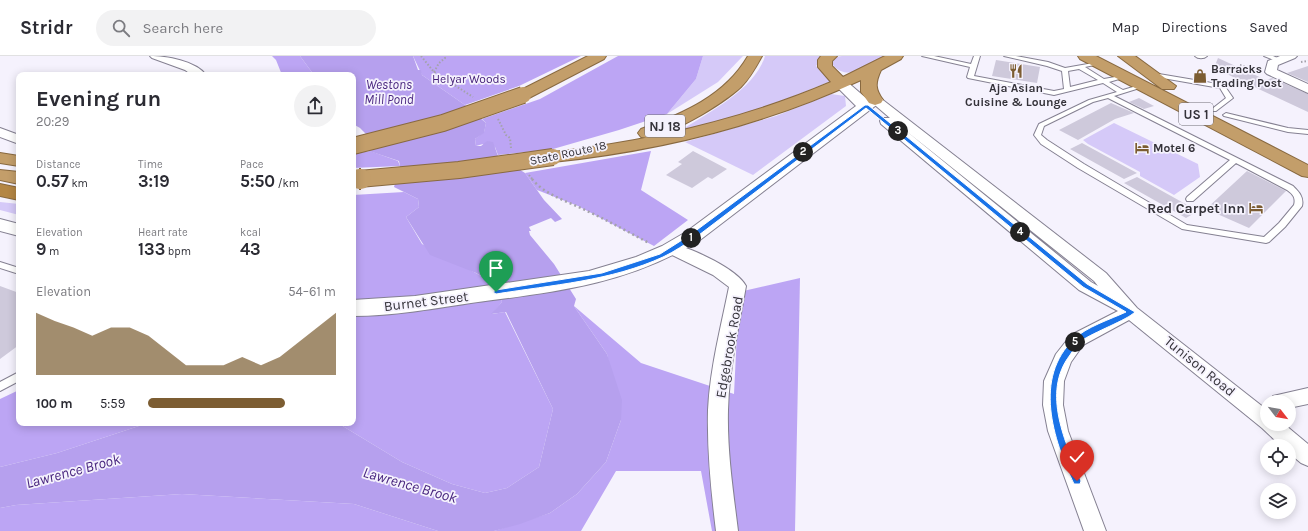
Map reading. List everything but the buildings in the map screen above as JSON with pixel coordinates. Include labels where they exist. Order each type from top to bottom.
[{"type":"highway","points":[[356,145],[443,123],[523,95],[599,56]]},
{"type":"highway","name":"State Route 18","points":[[356,179],[458,170],[554,157],[636,137],[685,117],[715,100],[746,72],[755,56]]},
{"type":"highway","points":[[830,56],[825,60],[825,67],[840,83]]},
{"type":"highway","points":[[554,157],[635,146],[695,132],[777,108],[840,83],[874,68],[896,56]]},
{"type":"highway","points":[[1125,56],[1148,81],[1168,86]]},
{"type":"highway","name":"US 1","points":[[1092,60],[1123,84],[1148,81],[1308,168]]},
{"type":"highway","name":"US 1","points":[[1092,60],[1168,86],[1220,112],[1308,168]]},
{"type":"highway","points":[[871,103],[867,86],[874,68]]},
{"type":"highway","points":[[0,158],[16,161]]},
{"type":"highway","points":[[0,175],[16,178]]},
{"type":"highway","points":[[0,189],[16,189]]},
{"type":"highway","points":[[0,189],[16,193]]},
{"type":"street","points":[[156,56],[189,68],[195,72]]},
{"type":"street","points":[[1291,56],[1272,63],[1271,72],[1308,89]]},
{"type":"street","name":"Tunison Road","points":[[840,83],[966,170],[1100,277],[1132,312]]},
{"type":"street","name":"Tunison Road","points":[[871,103],[950,175],[1085,286],[1132,312],[1260,407]]},
{"type":"street","name":"Burnet Street","points":[[356,308],[392,307],[570,281],[620,270],[650,260],[674,249],[871,103]]},
{"type":"street","points":[[0,132],[16,139]]},
{"type":"street","points":[[950,175],[966,170]]},
{"type":"street","name":"Edgebrook Road","points":[[674,249],[691,259],[732,278],[738,286],[723,365],[718,408],[718,457],[727,531]]},
{"type":"street","points":[[1095,531],[1058,431],[1053,405],[1054,381],[1063,360],[1077,340],[1103,325],[1132,312]]},
{"type":"street","points":[[1296,399],[1308,396]]},
{"type":"street","points":[[1278,431],[1308,457]]},
{"type":"lane","points":[[925,56],[973,66]]},
{"type":"lane","points":[[977,56],[970,77],[1054,93],[1105,81],[1123,84]]},
{"type":"lane","points":[[1007,56],[1048,64],[1065,70],[1092,60],[1105,81],[1123,84]]},
{"type":"lane","points":[[1198,56],[1204,56]]},
{"type":"lane","points":[[1266,56],[1279,60]]},
{"type":"lane","points":[[1065,70],[1067,90]]},
{"type":"lane","points":[[1148,81],[1222,86],[1230,98],[1220,112],[1288,130],[1308,132]]},
{"type":"lane","points":[[1109,96],[1234,161],[1285,185],[1296,194],[1299,202],[1298,206],[1282,225],[1266,240],[1196,230],[1181,225],[1069,158],[1037,136],[1041,125],[1091,101],[1109,96],[1123,84]]},
{"type":"lane","points":[[1190,199],[1234,161]]},
{"type":"lane","points":[[0,265],[16,270]]},
{"type":"lane","points":[[2,385],[16,378]]},
{"type":"path","points":[[434,72],[444,58],[443,56]]},
{"type":"shaded area","points":[[703,56],[743,56],[718,82],[667,114],[696,79]]},
{"type":"shaded area","points":[[765,56],[823,56],[816,66],[831,81],[740,116],[683,129],[718,107],[742,89],[760,68]]},
{"type":"shaded area","points":[[884,56],[858,71],[844,72],[838,70],[832,64],[835,57]]},
{"type":"shaded area","points":[[831,94],[845,96],[846,106],[753,175],[685,142],[776,116]]},
{"type":"shaded area","points":[[1114,123],[1198,164],[1200,177],[1174,195],[1140,176],[1140,172],[1083,140]]},
{"type":"shaded area","points":[[0,202],[16,204],[16,214],[0,210]]},
{"type":"green space","points":[[272,56],[300,56],[312,72],[281,72],[276,60]]},
{"type":"green space","name":"Helyar Woods","points":[[413,56],[581,56],[519,86],[465,105],[422,75]]},
{"type":"green space","points":[[618,56],[703,56],[696,79],[667,114],[619,130],[553,149],[498,155],[495,147],[483,144],[476,146],[475,139],[484,132],[486,123],[482,119],[540,99]]},
{"type":"green space","points":[[370,151],[398,161],[400,166],[356,168],[356,153]]},
{"type":"green space","points":[[651,151],[641,190],[688,220],[654,246],[578,206],[537,190],[525,173]]},
{"type":"green space","points":[[404,192],[418,199],[419,207],[406,217],[422,244],[496,284],[502,302],[492,314],[505,312],[553,409],[539,467],[507,488],[485,493],[452,484],[402,462],[343,426],[356,426],[356,195]]},
{"type":"green space","points":[[800,278],[795,531],[712,531],[701,471],[616,471],[581,531],[494,531],[550,513],[577,494],[606,462],[621,420],[607,354],[574,306],[641,363],[734,394],[739,292]]},
{"type":"green space","points":[[16,391],[16,426],[139,426],[57,453],[0,467],[0,399]]},
{"type":"green space","points":[[182,494],[354,504],[438,531],[0,531],[0,508],[16,505]]},
{"type":"water","points":[[300,56],[413,56],[418,70],[421,70],[422,75],[465,105],[486,123],[484,133],[475,139],[476,146],[481,146],[487,141],[493,142],[498,156],[525,173],[544,200],[562,219],[555,222],[551,218],[529,227],[531,231],[529,231],[530,235],[554,264],[576,299],[574,306],[607,354],[622,400],[621,420],[606,462],[577,494],[550,513],[520,524],[494,531],[438,531],[354,504],[182,494],[16,505],[0,508],[0,467],[57,453],[139,426],[343,426],[402,462],[452,484],[485,493],[507,488],[539,467],[553,409],[506,312],[491,314],[502,302],[496,284],[476,273],[430,255],[406,217],[419,207],[418,199],[394,187],[400,166],[399,161],[366,150],[363,144],[366,134],[356,126],[356,72],[312,72]]},
{"type":"place","name":"Aja Asian Cuisine & Lounge","points":[[1016,71]]},
{"type":"place","name":"Barracks Trading Post","points":[[1200,76]]},
{"type":"place","name":"Motel 6","points":[[1142,148]]},
{"type":"place","name":"Red Carpet Inn","points":[[1256,208]]},
{"type":"route","points":[[496,292],[586,279],[637,265],[674,249],[866,106],[1085,286],[1132,312],[1103,325],[1077,340],[1063,360],[1054,381],[1053,405],[1058,431],[1077,481]]},
{"type":"water label","name":"Westons Mill Pond","points":[[389,92]]},
{"type":"water label","name":"Lawrence Brook","points":[[73,471]]},
{"type":"water label","name":"Lawrence Brook","points":[[410,485]]}]
